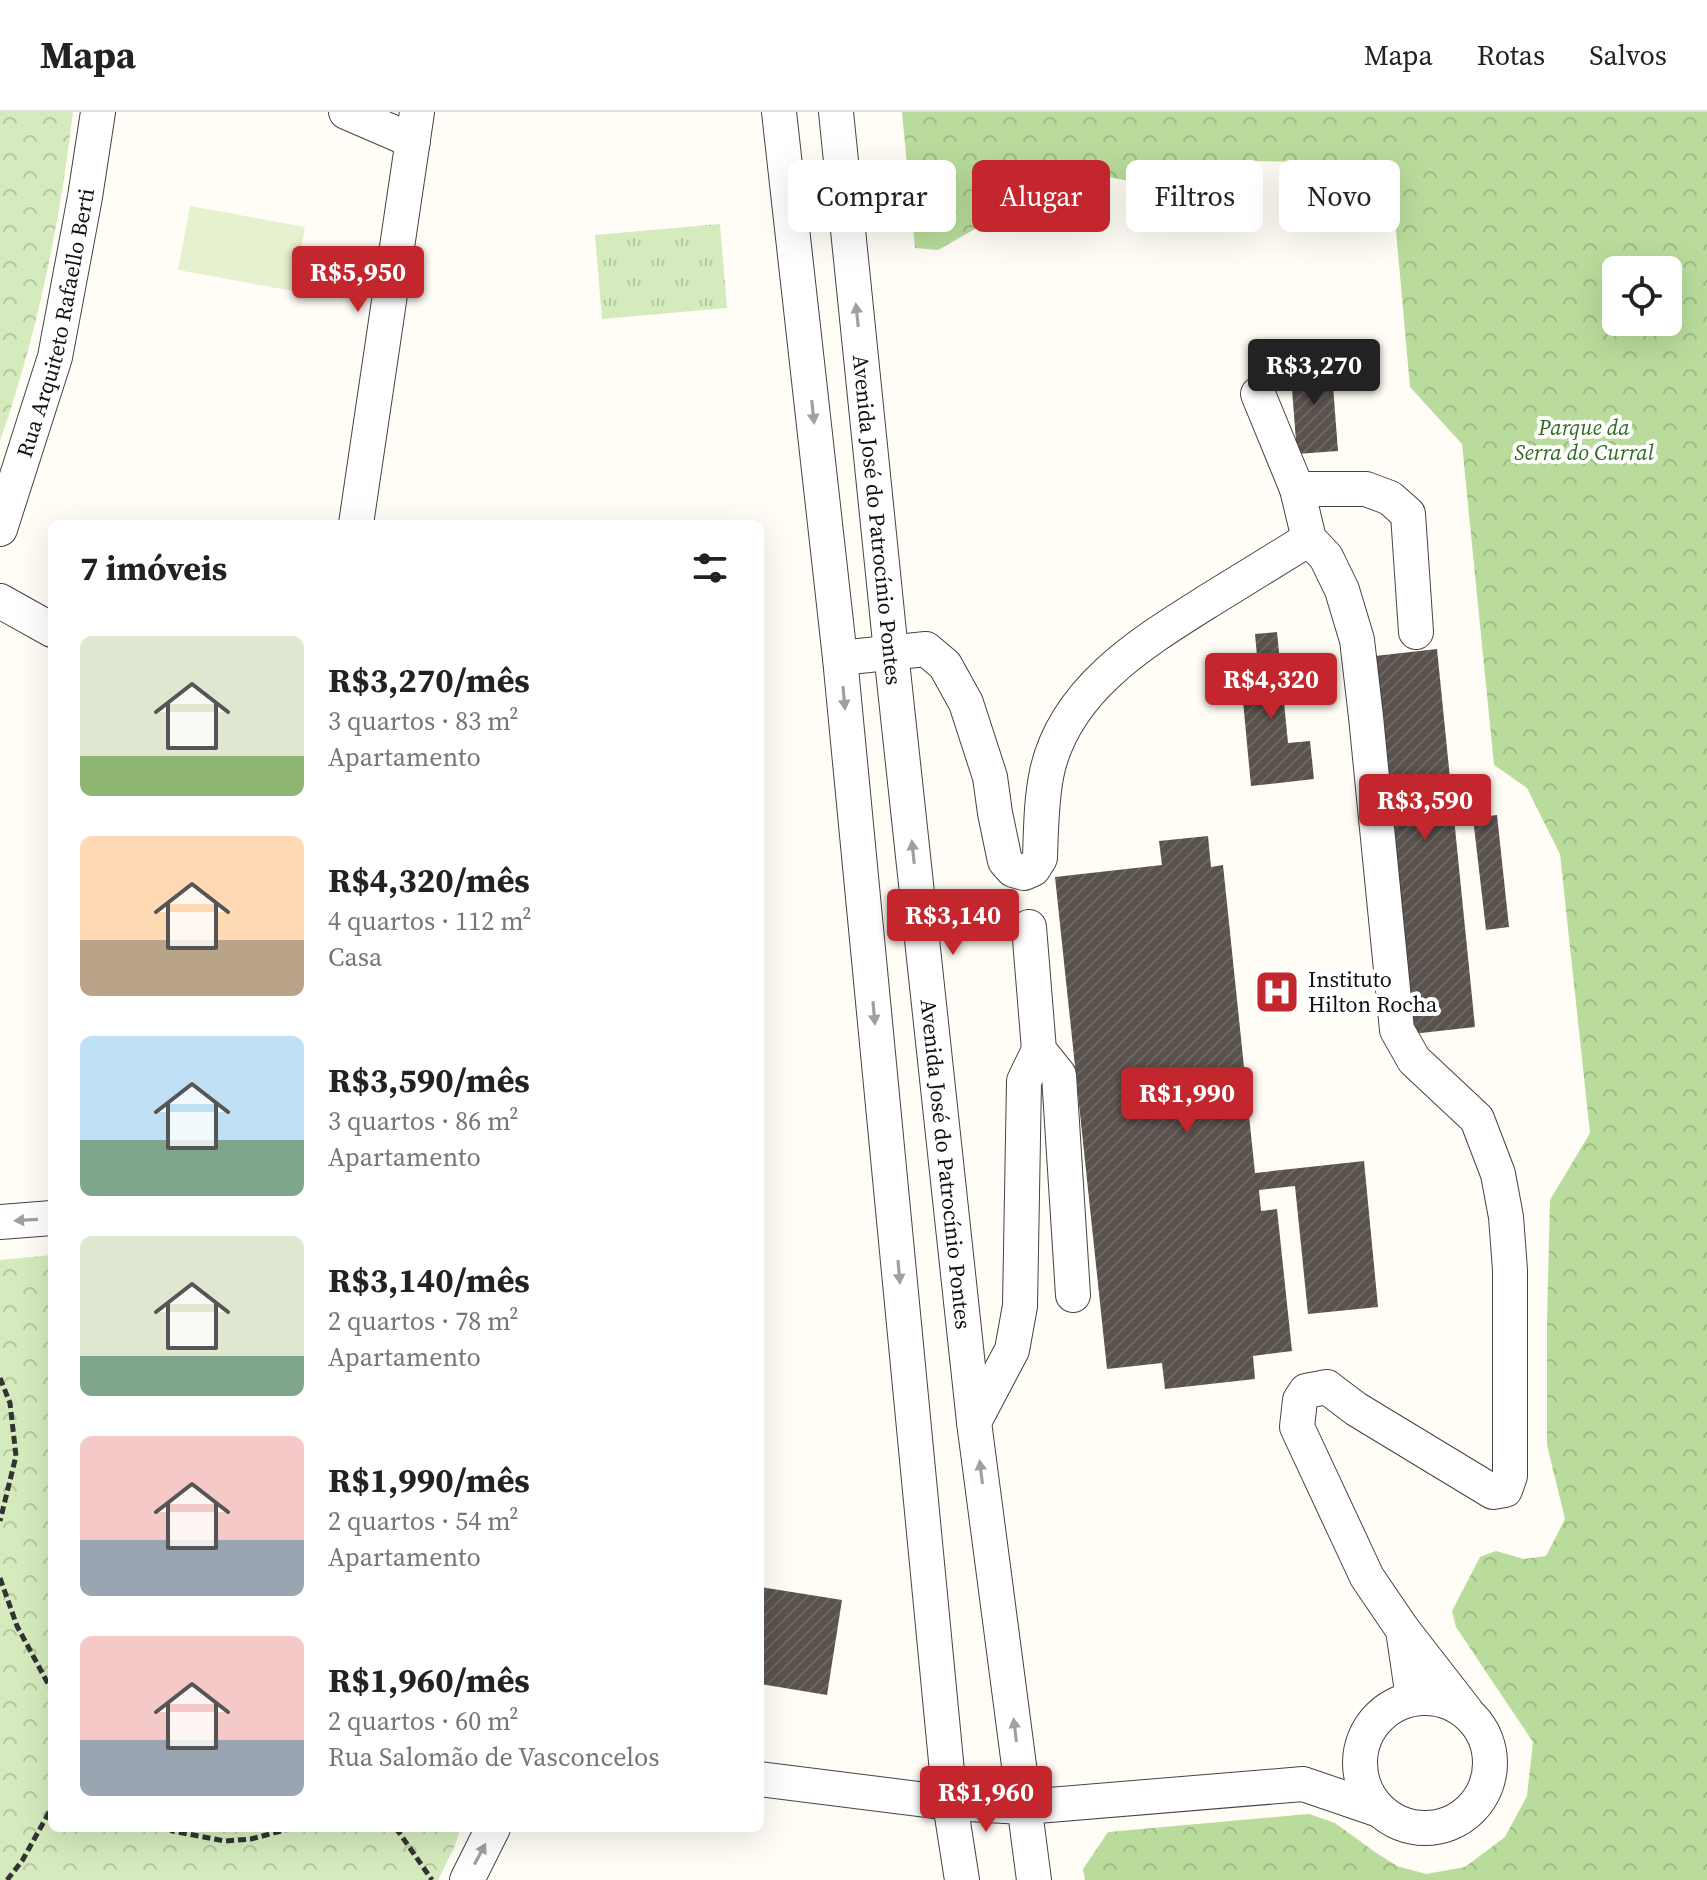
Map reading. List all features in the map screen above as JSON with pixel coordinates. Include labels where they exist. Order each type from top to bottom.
[{"type":"street","name":"Rua Arquiteto Rafaello Berti","points":[[0,529],[55,357],[98,112]]},
{"type":"street","points":[[346,112],[415,126],[357,520]]},
{"type":"street","points":[[779,112],[840,658],[950,1803],[962,1880]]},
{"type":"street","name":"Avenida José do Patrocínio Pontes","points":[[836,112],[974,1422],[1034,1880]]},
{"type":"street","points":[[764,1780],[950,1803],[1025,1807],[1303,1784],[1379,1810],[1396,1822],[1415,1828],[1436,1827],[1456,1820],[1472,1808],[1484,1791],[1490,1771],[1489,1750],[1482,1731],[1403,1630],[1367,1577],[1297,1427],[1300,1400],[1306,1391],[1327,1387],[1356,1409],[1493,1492],[1505,1490],[1510,1476],[1510,1270],[1506,1217],[1498,1174],[1477,1119],[1414,1060],[1397,1030],[1357,640],[1342,590],[1326,557],[1309,539],[1297,489],[1258,394]]},
{"type":"street","points":[[1297,489],[1366,489],[1390,498],[1408,514],[1416,632]]},
{"type":"street","points":[[840,658],[926,649],[945,665],[966,703],[990,777],[1005,861],[1013,870],[1024,873],[1033,869],[1040,858],[1047,771],[1057,743],[1070,714],[1090,690],[1146,640],[1309,539]]},
{"type":"street","points":[[0,601],[48,628]]},
{"type":"street","points":[[974,1422],[1012,1350],[1020,1306],[1024,1081],[1039,1050],[1029,927]]},
{"type":"street","points":[[1039,1050],[1059,1075],[1073,1295]]},
{"type":"street","points":[[0,1222],[48,1218]]},
{"type":"street","points":[[1403,1630],[1413,1698]]},
{"type":"street","points":[[1379,1810],[1361,1778],[1360,1760],[1371,1726],[1382,1713],[1413,1698],[1433,1698],[1453,1704],[1469,1715]]},
{"type":"street","points":[[1303,1784],[1364,1742]]},
{"type":"street","points":[[467,1880],[491,1832]]},
{"type":"path","points":[[0,1378],[10,1403],[16,1456],[0,1521]]},
{"type":"path","points":[[0,1578],[17,1626],[48,1684]]},
{"type":"path","points":[[7,1880],[22,1861],[48,1814]]},
{"type":"path","points":[[177,1832],[225,1841],[251,1839],[278,1832]]},
{"type":"path","points":[[399,1832],[432,1880]]},
{"type":"green space","points":[[0,112],[73,112],[46,278],[0,441]]},
{"type":"green space","name":"Parque da Serra do Curral","points":[[902,112],[1707,112],[1707,1880],[1085,1880],[1083,1869],[1108,1832],[1309,1814],[1335,1823],[1397,1866],[1426,1874],[1465,1867],[1505,1837],[1527,1796],[1533,1742],[1456,1627],[1452,1611],[1480,1557],[1496,1551],[1524,1559],[1546,1556],[1565,1519],[1547,1445],[1550,1200],[1590,1133],[1560,854],[1527,788],[1494,765],[1462,444],[1410,387],[1396,232],[1400,232],[1400,160],[1126,160],[1126,180],[1110,177],[1110,160],[972,160],[972,231],[938,250],[915,248],[913,232],[956,232],[956,160],[907,160]]},
{"type":"green space","points":[[190,206],[305,227],[293,291],[178,270]]},
{"type":"green space","points":[[720,224],[727,308],[602,319],[595,235]]},
{"type":"green space","points":[[48,1255],[48,1832],[460,1832],[438,1880],[0,1880],[0,1260]]},
{"type":"building","points":[[1331,360],[1338,451],[1297,454],[1290,363]]},
{"type":"building","points":[[1277,632],[1288,743],[1310,741],[1314,779],[1251,786],[1240,669],[1258,667],[1255,634]]},
{"type":"building","points":[[1437,649],[1475,1027],[1412,1034],[1375,656]]},
{"type":"building","points":[[1497,815],[1509,927],[1486,930],[1473,818]]},
{"type":"building","points":[[1208,836],[1211,867],[1223,865],[1255,1173],[1364,1161],[1378,1307],[1308,1314],[1295,1186],[1259,1190],[1261,1211],[1277,1209],[1292,1351],[1253,1356],[1255,1379],[1165,1389],[1162,1363],[1107,1369],[1055,877],[1162,865],[1159,841]]},
{"type":"building","points":[[764,1588],[842,1600],[827,1695],[764,1685]]},
{"type":"place","name":"Instituto Hilton Rocha","points":[[1277,992]]}]
